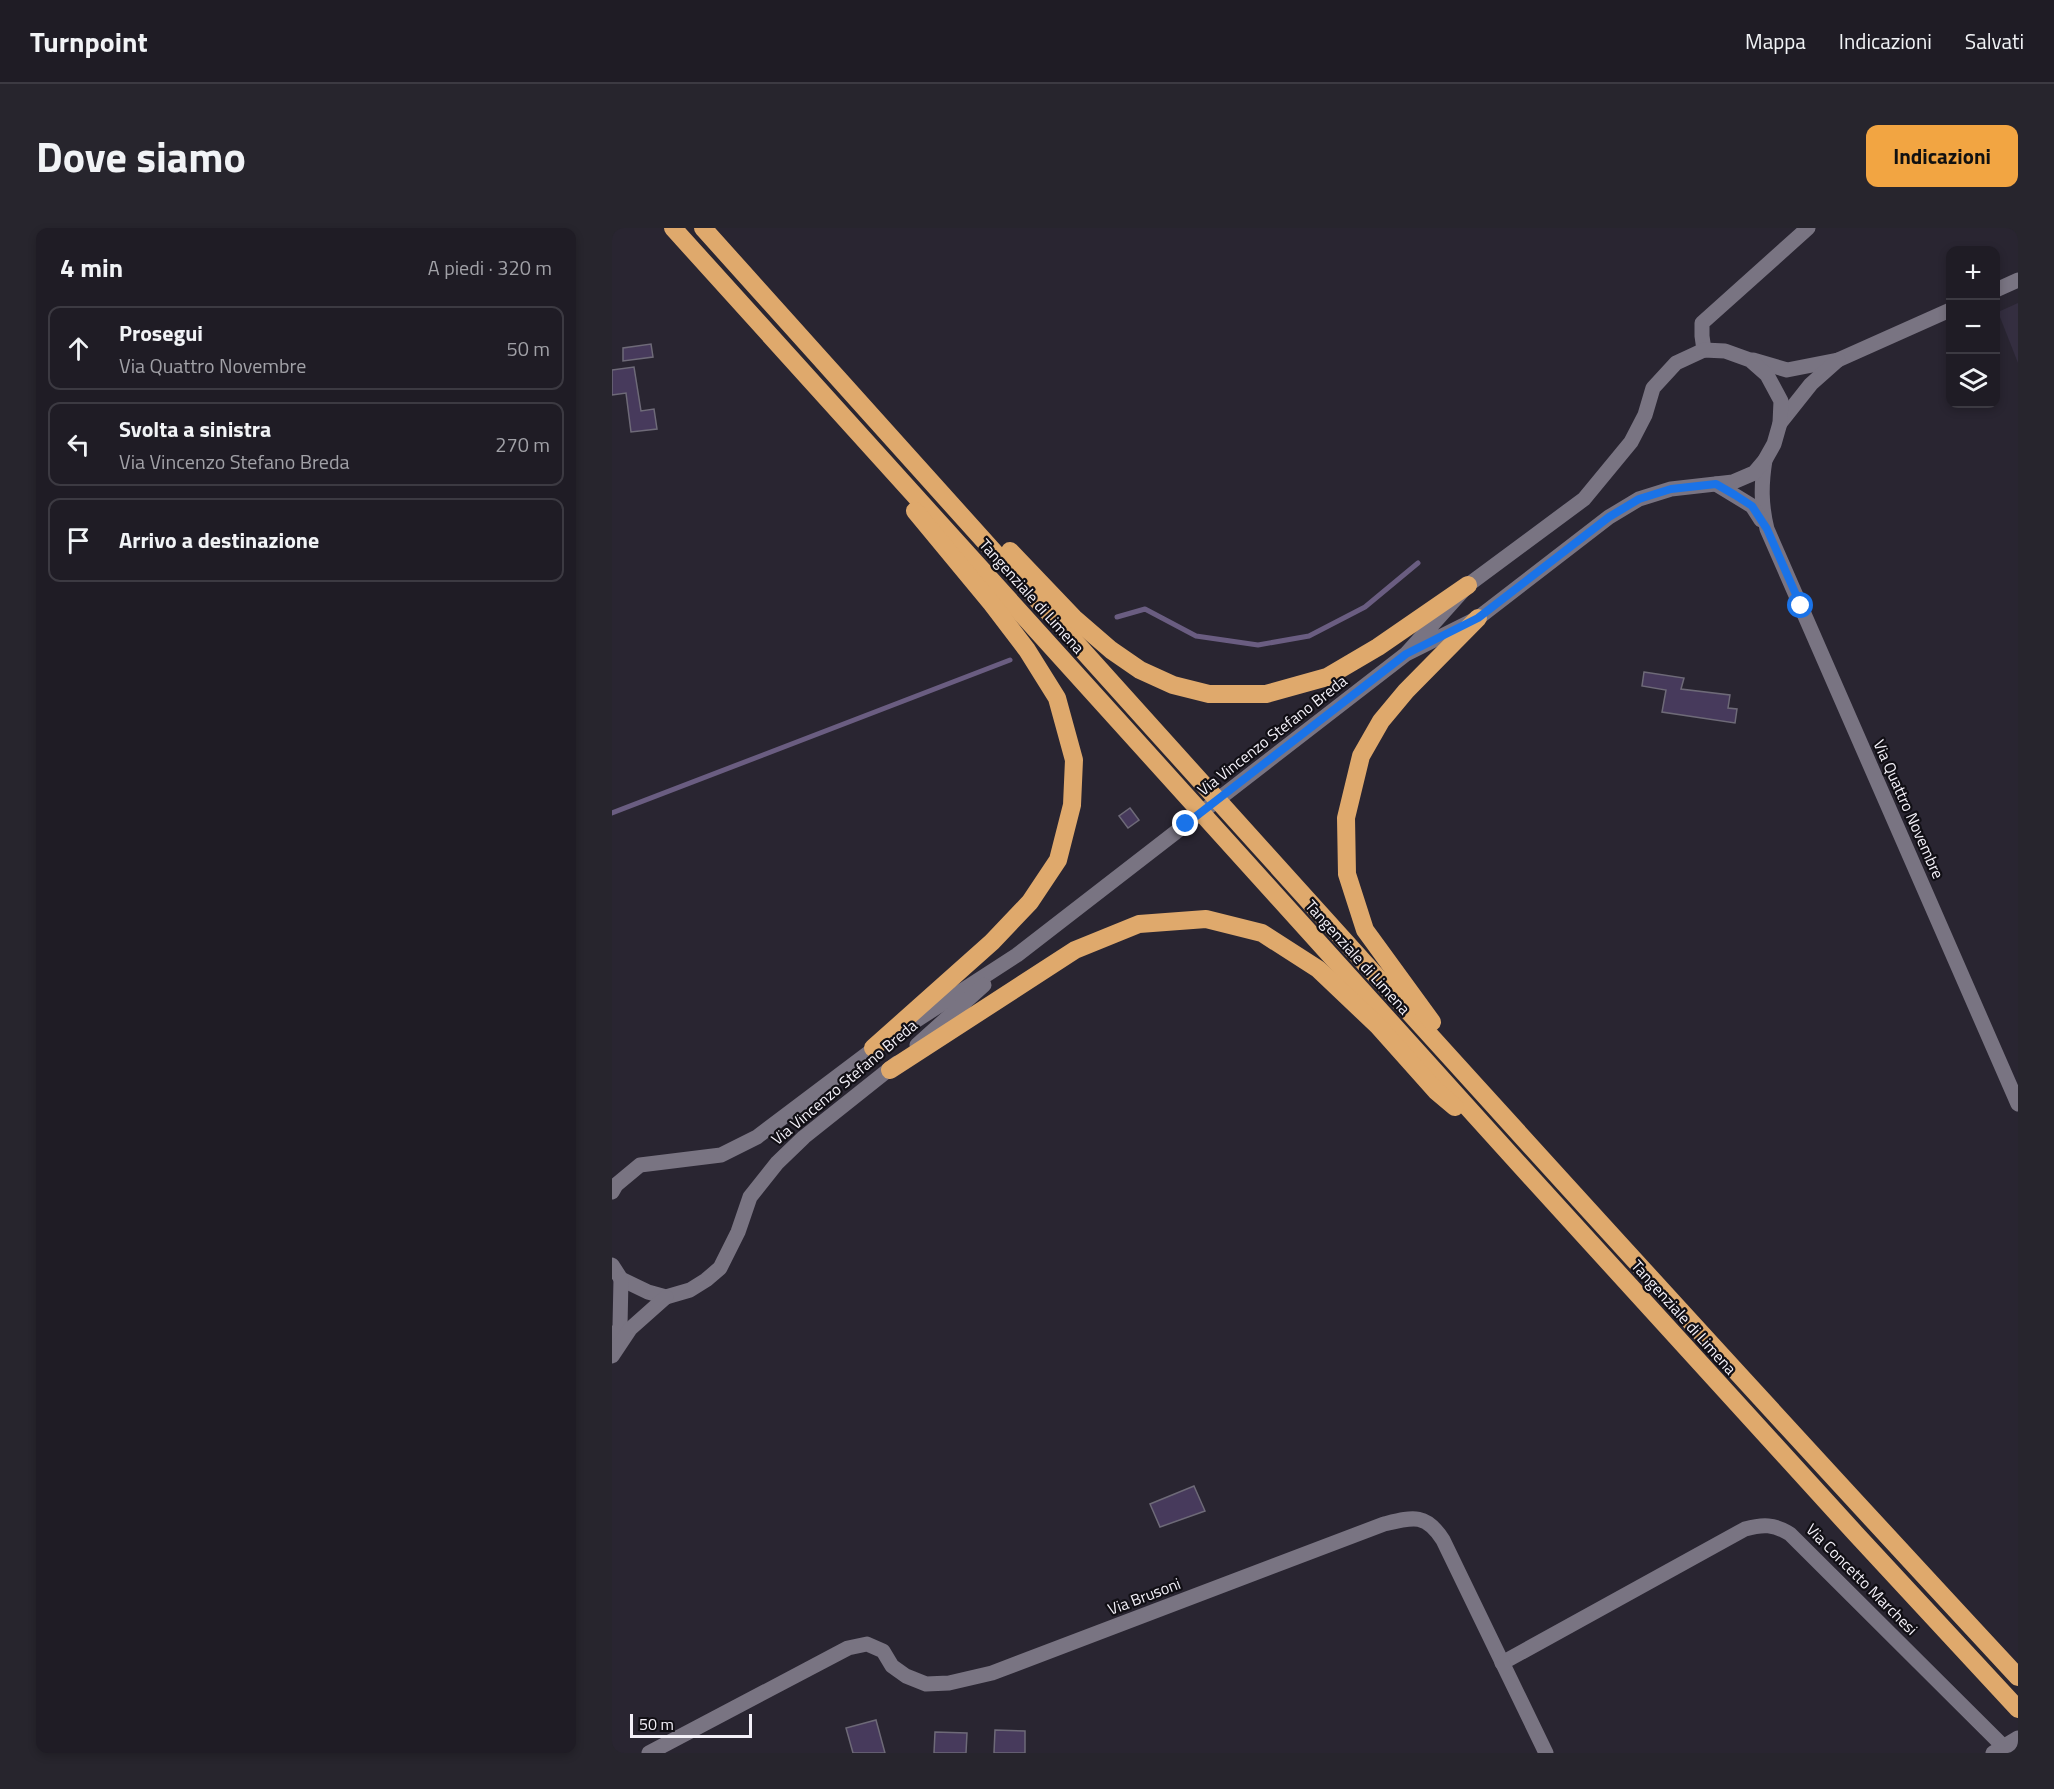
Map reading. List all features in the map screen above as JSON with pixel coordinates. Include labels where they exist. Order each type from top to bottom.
[{"type":"highway","name":"Tangenziale di Limena","points":[[703,228],[1232,813],[1495,1108],[2018,1677]]},
{"type":"highway","name":"Tangenziale di Limena","points":[[676,231],[1508,1152],[1855,1533],[2018,1708]]},
{"type":"highway","points":[[893,439],[948,486],[1074,618],[1130,663],[1173,685],[1209,694],[1266,694],[1327,677],[1378,647],[1468,585]]},
{"type":"highway","points":[[873,1048],[992,942],[1030,902],[1058,860],[1072,805],[1074,760],[1057,698],[1027,650],[920,518],[874,450]]},
{"type":"highway","points":[[1478,618],[1406,691],[1381,721],[1361,756],[1346,818],[1347,874],[1365,930],[1495,1108]]},
{"type":"highway","points":[[890,1070],[1074,950],[1139,924],[1206,919],[1262,933],[1318,969],[1378,1026],[1436,1091],[1508,1152]]},
{"type":"street","points":[[1704,351],[1702,323],[1809,228]]},
{"type":"street","points":[[2000,288],[2018,280]]},
{"type":"street","name":"Via Vincenzo Stefano Breda","points":[[612,1192],[616,1185],[640,1165],[721,1155],[757,1137],[873,1048],[1017,954],[1406,654],[1468,585],[1584,499],[1631,442],[1645,415],[1653,388],[1676,363],[1704,351],[1725,351],[1786,370],[1838,360],[1946,312]]},
{"type":"street","name":"Via Vincenzo Stefano Breda","points":[[1406,654],[1478,618],[1609,517],[1639,499],[1671,489],[1733,482],[1754,473],[1774,444],[1780,423],[1781,400],[1767,375],[1750,360]]},
{"type":"street","name":"Via Vincenzo Stefano Breda","points":[[1780,423],[1811,384],[1838,360]]},
{"type":"street","name":"Via Quattro Novembre","points":[[1765,460],[1761,508],[1767,529],[2018,1104]]},
{"type":"street","name":"Via Quattro Novembre","points":[[1716,484],[1752,506],[1767,529]]},
{"type":"street","name":"Via Vincenzo Stefano Breda","points":[[612,1356],[630,1329],[666,1297],[690,1290],[720,1268],[738,1232],[750,1197],[777,1163],[804,1137],[890,1070],[1017,954]]},
{"type":"street","points":[[612,1265],[621,1279],[648,1292],[666,1297]]},
{"type":"street","points":[[612,1351],[620,1326],[621,1279]]},
{"type":"street","name":"Via Brusoni","points":[[649,1753],[848,1648],[867,1644],[883,1650],[892,1666],[906,1676],[926,1684],[949,1683],[992,1673],[1384,1524],[1407,1518],[1422,1520],[1433,1525],[1443,1540],[1546,1753]]},
{"type":"street","name":"Via Concetto Marchesi","points":[[1502,1663],[1745,1529],[1761,1525],[1777,1526],[1790,1534],[1994,1746],[2010,1753]]},
{"type":"street","points":[[1994,1746],[2018,1737]]},
{"type":"shaded area","points":[[2018,303],[2018,363],[2000,317],[2000,311]]},
{"type":"building","points":[[651,344],[653,357],[623,361],[623,348]]},
{"type":"building","points":[[634,367],[641,411],[654,409],[657,429],[631,432],[626,393],[612,395],[612,370]]},
{"type":"building","points":[[1644,672],[1684,678],[1681,689],[1730,695],[1728,708],[1737,709],[1735,723],[1662,712],[1666,690],[1642,686]]},
{"type":"building","points":[[1130,808],[1139,820],[1128,828],[1119,816]]},
{"type":"building","points":[[1194,1486],[1205,1511],[1160,1527],[1150,1504]]},
{"type":"building","points":[[876,1720],[885,1753],[853,1753],[846,1728]]},
{"type":"building","points":[[995,1730],[1025,1731],[1025,1753],[994,1753]]},
{"type":"building","points":[[935,1732],[967,1733],[966,1753],[934,1753]]},
{"type":"waterway","points":[[1117,617],[1145,609],[1196,636],[1258,645],[1309,636],[1365,607],[1418,563]]},
{"type":"waterway","points":[[612,813],[1010,660]]},
{"type":"route","points":[[1186,824],[1406,654],[1478,618],[1609,517],[1639,499],[1671,489],[1716,484],[1752,506],[1767,529],[1801,606]]}]
